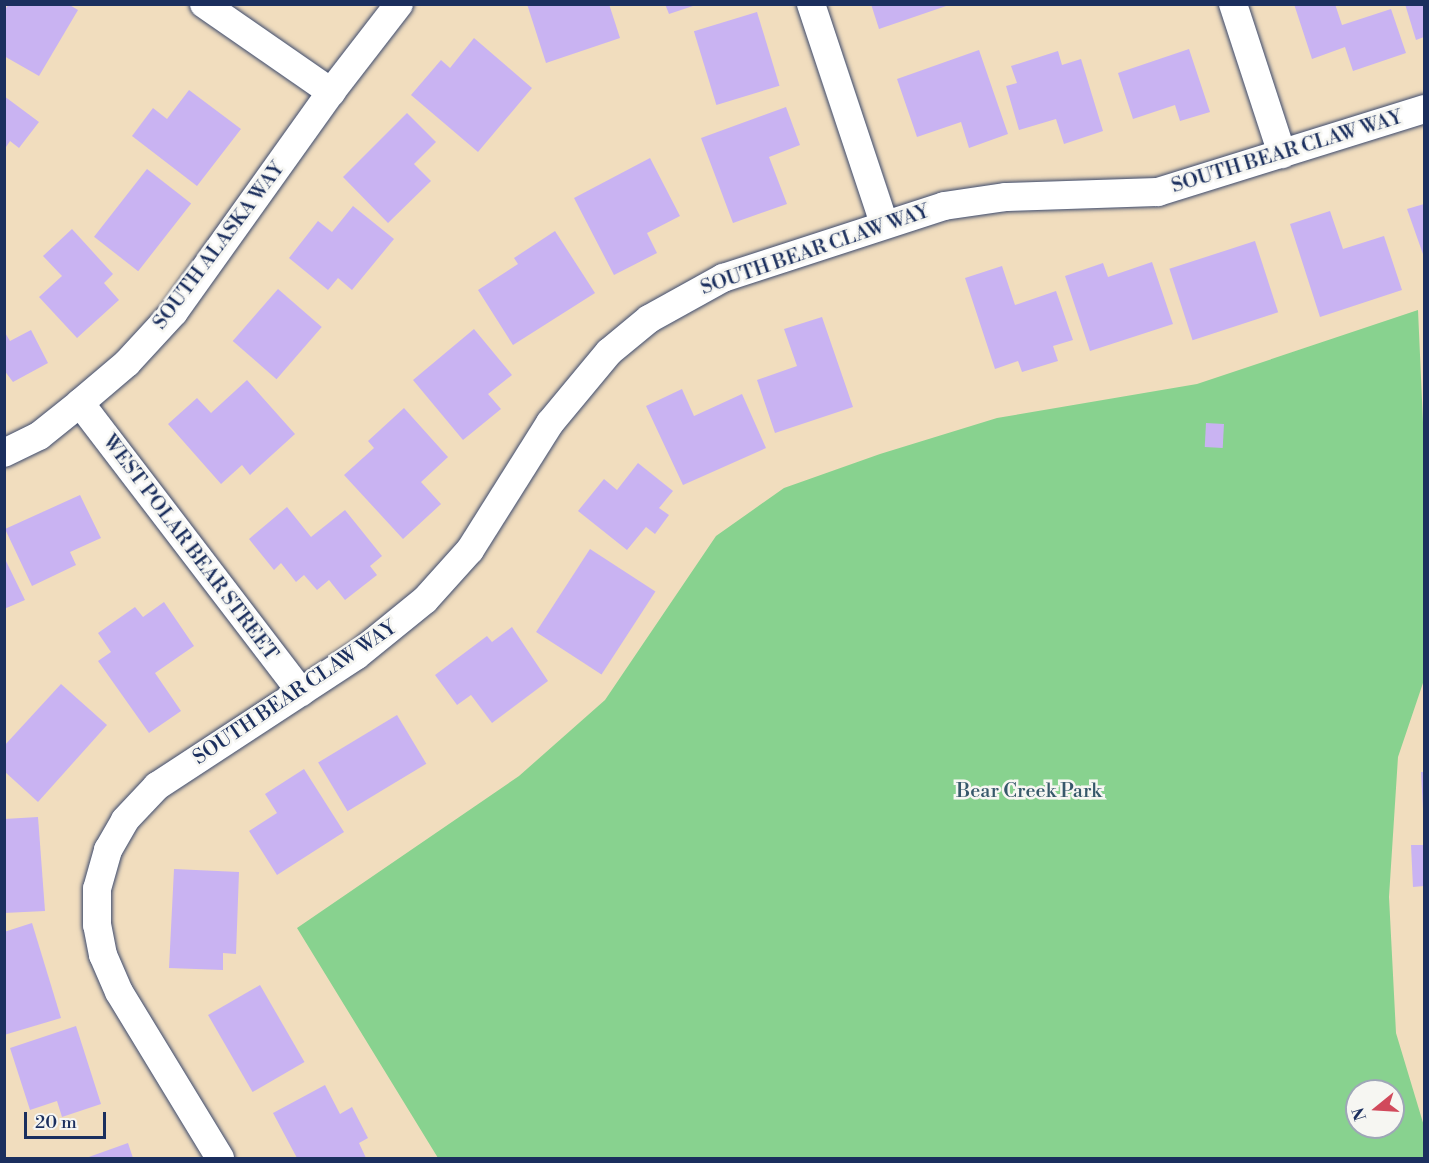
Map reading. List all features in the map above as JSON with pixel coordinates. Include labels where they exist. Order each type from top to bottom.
[{"type":"street","points":[[204,4],[331,92]]},
{"type":"street","name":"SOUTH ALASKA WAY","points":[[4,453],[39,436],[80,403],[127,363],[174,312],[331,92],[399,4]]},
{"type":"street","points":[[811,4],[884,224]]},
{"type":"street","points":[[1233,4],[1282,154]]},
{"type":"street","name":"SOUTH BEAR CLAW WAY","points":[[220,1158],[119,992],[103,955],[97,925],[97,889],[108,850],[125,820],[157,786],[383,636],[425,600],[489,524],[573,390],[609,352],[649,319],[723,278],[884,224],[975,200],[1158,192],[1425,109]]},
{"type":"street","name":"WEST POLAR BEAR STREET","points":[[80,403],[301,692]]},
{"type":"green space","name":"Bear Creek Park","points":[[1418,310],[1424,445],[1424,680],[1398,757],[1389,897],[1396,1033],[1424,1126],[1424,1158],[438,1158],[297,928],[519,776],[605,700],[716,536],[784,488],[880,454],[997,418],[1197,384]]},
{"type":"building","points":[[9,4],[68,4],[78,10],[39,76],[4,56],[4,11]]},
{"type":"building","points":[[527,4],[609,4],[620,38],[546,63]]},
{"type":"building","points":[[665,4],[696,4],[696,5],[669,14]]},
{"type":"building","points":[[871,4],[949,4],[949,5],[879,29]]},
{"type":"building","points":[[1294,4],[1335,4],[1342,25],[1391,9],[1406,53],[1353,71],[1345,47],[1312,59]]},
{"type":"building","points":[[1405,4],[1424,4],[1424,37],[1416,40]]},
{"type":"building","points":[[757,12],[780,86],[716,105],[694,31]]},
{"type":"building","points":[[474,38],[532,88],[478,152],[411,95],[441,60],[450,68]]},
{"type":"building","points":[[1189,49],[1210,112],[1180,121],[1175,105],[1133,119],[1118,73]]},
{"type":"building","points":[[979,50],[1008,134],[969,148],[961,122],[917,137],[897,79]]},
{"type":"building","points":[[1058,51],[1062,65],[1081,59],[1103,131],[1064,144],[1056,119],[1019,130],[1006,86],[1017,83],[1011,66]]},
{"type":"building","points":[[189,90],[241,129],[197,186],[132,136],[153,108],[167,119]]},
{"type":"building","points":[[4,96],[39,122],[19,148],[10,141],[4,150]]},
{"type":"building","points":[[786,107],[800,145],[769,157],[787,204],[733,223],[701,138]]},
{"type":"building","points":[[407,113],[436,142],[414,164],[431,181],[388,223],[343,177]]},
{"type":"building","points":[[650,158],[680,216],[647,233],[657,253],[614,275],[574,198]]},
{"type":"building","points":[[147,169],[191,203],[138,271],[94,237]]},
{"type":"building","points":[[1424,204],[1424,257],[1407,209]]},
{"type":"building","points":[[353,206],[394,239],[352,290],[338,278],[328,290],[289,258],[318,221],[332,232]]},
{"type":"building","points":[[1330,211],[1343,249],[1384,236],[1402,290],[1320,317],[1290,224]]},
{"type":"building","points":[[72,229],[113,274],[104,283],[119,300],[77,338],[39,297],[62,276],[43,256]]},
{"type":"building","points":[[555,231],[595,293],[513,345],[478,290],[518,264],[514,258]]},
{"type":"building","points":[[1255,241],[1278,312],[1193,340],[1169,269]]},
{"type":"building","points":[[1152,262],[1173,324],[1090,351],[1065,276],[1103,263],[1108,277]]},
{"type":"building","points":[[1002,266],[1015,305],[1056,291],[1073,340],[1053,346],[1058,361],[1022,372],[1018,361],[995,369],[965,278]]},
{"type":"building","points":[[278,289],[322,327],[277,379],[233,341]]},
{"type":"building","points":[[822,317],[853,407],[775,433],[757,380],[797,366],[784,329]]},
{"type":"building","points":[[474,329],[512,375],[488,394],[501,409],[463,440],[413,380]]},
{"type":"building","points":[[31,330],[48,363],[13,382],[4,370],[4,331],[10,341]]},
{"type":"building","points":[[247,380],[295,434],[250,475],[242,465],[221,484],[168,424],[197,398],[211,413]]},
{"type":"building","points":[[682,389],[694,416],[742,394],[766,448],[683,485],[646,406]]},
{"type":"building","points":[[404,408],[448,457],[421,482],[441,504],[403,539],[344,475],[374,448],[368,441]]},
{"type":"building","points":[[1206,423],[1224,424],[1223,448],[1205,447]]},
{"type":"building","points":[[638,463],[673,491],[659,508],[669,515],[655,534],[646,527],[627,550],[578,511],[604,479],[617,490]]},
{"type":"building","points":[[80,495],[101,538],[70,552],[76,565],[32,586],[5,529]]},
{"type":"building","points":[[287,507],[311,537],[345,510],[382,556],[370,566],[377,575],[345,600],[329,580],[317,590],[304,575],[296,582],[281,563],[274,570],[249,539]]},
{"type":"building","points":[[590,549],[655,591],[601,675],[536,632]]},
{"type":"building","points":[[4,557],[25,600],[4,609]]},
{"type":"building","points":[[164,602],[194,646],[155,673],[181,711],[149,733],[98,661],[111,652],[98,633],[135,607],[143,617]]},
{"type":"building","points":[[512,627],[548,681],[492,723],[471,695],[457,705],[435,675],[487,636],[492,642]]},
{"type":"building","points":[[61,684],[107,725],[38,802],[4,771],[4,746]]},
{"type":"building","points":[[397,715],[426,764],[347,811],[318,762]]},
{"type":"building","points":[[304,769],[344,832],[277,875],[249,831],[277,813],[265,794]]},
{"type":"building","points":[[1421,772],[1424,772],[1424,809],[1423,809]]},
{"type":"building","points":[[38,817],[45,911],[4,913],[4,819]]},
{"type":"building","points":[[1411,845],[1424,845],[1424,886],[1413,887]]},
{"type":"building","points":[[174,869],[239,872],[236,954],[223,953],[223,970],[169,968]]},
{"type":"building","points":[[32,923],[61,1018],[4,1035],[4,932]]},
{"type":"building","points":[[260,985],[304,1062],[253,1092],[208,1015]]},
{"type":"building","points":[[76,1026],[101,1104],[62,1117],[57,1101],[30,1110],[10,1048]]},
{"type":"building","points":[[325,1085],[340,1114],[352,1107],[368,1138],[359,1143],[366,1158],[297,1158],[273,1113]]},
{"type":"building","points":[[128,1143],[133,1158],[86,1158]]}]
